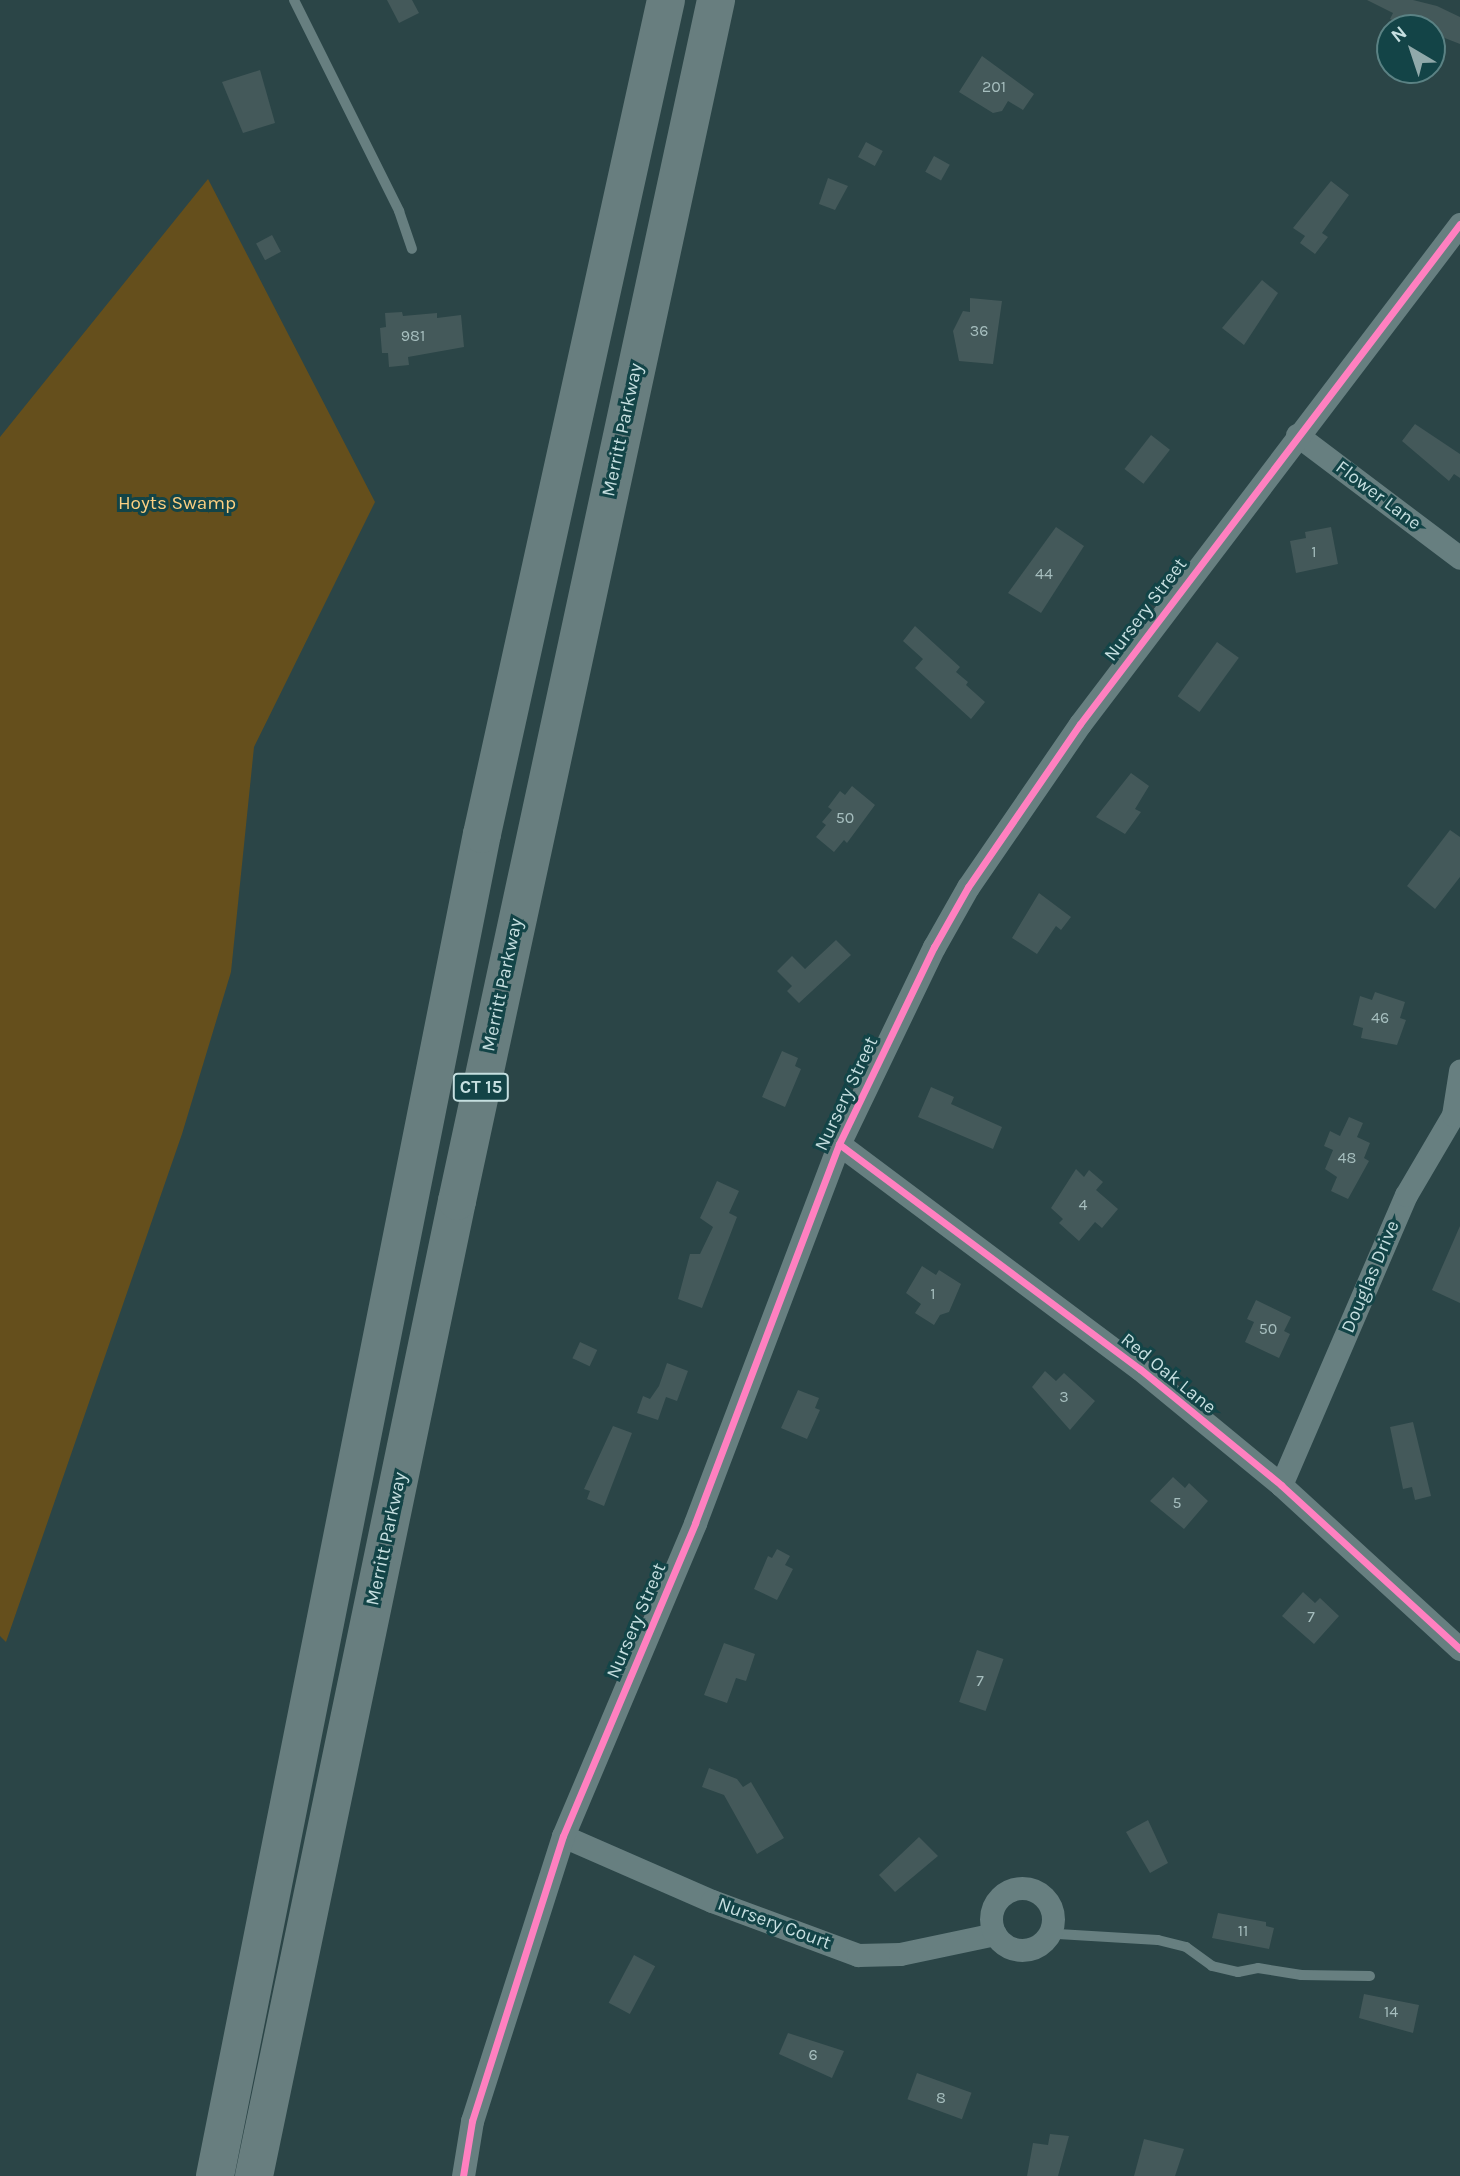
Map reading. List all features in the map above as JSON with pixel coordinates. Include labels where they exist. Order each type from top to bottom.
[{"type":"highway","name":"CT 15","points":[[215,2176],[482,834],[666,0]]},
{"type":"highway","name":"Merritt Parkway","points":[[254,2176],[457,1200],[716,0]]},
{"type":"street","name":"Nursery Street","points":[[463,2176],[472,2121],[563,1836],[695,1523],[839,1144],[934,947],[968,887],[1080,724],[1297,435],[1460,224]]},
{"type":"street","name":"Flower Lane","points":[[1297,435],[1460,558]]},
{"type":"street","name":"Douglas Drive","points":[[1281,1485],[1406,1195],[1456,1119],[1460,1071]]},
{"type":"street","name":"Red Oak Lane","points":[[839,1144],[1140,1369],[1281,1485],[1460,1649]]},
{"type":"street","name":"Nursery Court","points":[[563,1836],[712,1901],[858,1955],[900,1954],[995,1934]]},
{"type":"street","points":[[1018,1888],[1035,1891],[1047,1900],[1052,1912],[1051,1930],[1044,1941],[1026,1950],[1009,1947],[995,1934],[991,1921],[995,1904],[1018,1888]]},
{"type":"lane","points":[[294,0],[399,211],[412,249]]},
{"type":"lane","points":[[1051,1930],[1058,1934],[1158,1940],[1186,1947],[1212,1966],[1238,1972],[1258,1968],[1301,1975],[1370,1976]]},
{"type":"green space","name":"Hoyts Swamp","points":[[208,179],[375,502],[254,747],[231,972],[182,1134],[6,1642],[0,1636],[0,437]]},
{"type":"building","points":[[387,0],[412,0],[419,13],[399,23]]},
{"type":"building","points":[[1367,0],[1413,0],[1437,6],[1460,17],[1460,44],[1446,38],[1446,14],[1393,13]]},
{"type":"building","points":[[982,56],[1034,94],[1023,110],[1008,101],[1002,111],[993,113],[959,92]]},
{"type":"building","points":[[260,70],[275,123],[243,133],[222,82]]},
{"type":"building","points":[[866,142],[883,151],[875,166],[858,157]]},
{"type":"building","points":[[934,156],[950,165],[941,180],[925,172]]},
{"type":"building","points":[[828,178],[848,186],[835,210],[819,204]]},
{"type":"building","points":[[1331,181],[1349,195],[1322,233],[1328,237],[1315,254],[1300,243],[1305,236],[1293,228]]},
{"type":"building","points":[[272,235],[281,252],[265,260],[256,243]]},
{"type":"building","points":[[1262,280],[1278,293],[1244,345],[1222,328]]},
{"type":"building","points":[[970,298],[1002,301],[993,364],[959,361],[953,331],[963,311],[970,312]]},
{"type":"building","points":[[402,312],[403,316],[437,313],[437,318],[461,315],[464,347],[408,357],[409,365],[389,367],[388,353],[382,353],[380,328],[386,327],[385,313]]},
{"type":"building","points":[[1415,424],[1460,454],[1460,478],[1454,474],[1449,481],[1402,441]]},
{"type":"building","points":[[1151,435],[1170,450],[1143,484],[1125,469]]},
{"type":"building","points":[[1056,527],[1084,546],[1041,613],[1008,593]]},
{"type":"building","points":[[1331,527],[1338,564],[1296,573],[1290,541],[1306,538],[1305,532]]},
{"type":"building","points":[[915,626],[960,667],[956,672],[985,702],[971,719],[915,668],[923,659],[903,641]]},
{"type":"building","points":[[1217,642],[1239,658],[1199,712],[1178,696]]},
{"type":"building","points":[[1131,773],[1149,786],[1135,809],[1141,812],[1125,834],[1096,817]]},
{"type":"building","points":[[852,786],[875,805],[847,843],[844,840],[834,852],[816,837],[826,825],[822,822],[832,810],[828,807],[840,791],[845,795]]},
{"type":"building","points":[[1450,830],[1460,837],[1460,877],[1435,909],[1407,886]]},
{"type":"building","points":[[1039,893],[1071,917],[1061,930],[1056,926],[1037,954],[1012,938]]},
{"type":"building","points":[[836,940],[851,955],[799,1003],[787,991],[792,986],[777,971],[792,956],[805,969]]},
{"type":"building","points":[[1375,992],[1405,1002],[1400,1018],[1406,1020],[1397,1045],[1361,1038],[1363,1028],[1353,1025],[1360,996],[1372,1000]]},
{"type":"building","points":[[782,1051],[798,1058],[795,1066],[801,1069],[785,1107],[762,1097]]},
{"type":"building","points":[[931,1087],[954,1097],[951,1104],[1002,1127],[993,1149],[918,1117]]},
{"type":"building","points":[[1349,1117],[1363,1123],[1357,1137],[1370,1143],[1364,1158],[1369,1161],[1348,1199],[1331,1191],[1337,1177],[1325,1169],[1333,1150],[1324,1146],[1330,1131],[1340,1136]]},
{"type":"building","points":[[1076,1169],[1084,1177],[1089,1170],[1103,1182],[1096,1190],[1118,1209],[1102,1228],[1095,1222],[1079,1241],[1059,1223],[1063,1219],[1051,1208]]},
{"type":"building","points":[[717,1181],[739,1191],[729,1213],[737,1217],[702,1308],[678,1299],[690,1254],[700,1254],[713,1227],[700,1218]]},
{"type":"building","points":[[1460,1226],[1460,1303],[1432,1290]]},
{"type":"building","points":[[922,1266],[936,1275],[939,1270],[961,1284],[949,1312],[940,1315],[934,1325],[915,1313],[921,1304],[906,1293]]},
{"type":"building","points":[[1256,1300],[1291,1317],[1284,1331],[1290,1334],[1279,1358],[1245,1342],[1254,1322],[1247,1319]]},
{"type":"building","points":[[580,1342],[597,1350],[590,1366],[572,1358]]},
{"type":"building","points":[[667,1363],[688,1371],[677,1401],[666,1397],[658,1420],[637,1413],[643,1396],[650,1399],[659,1386]]},
{"type":"building","points":[[1045,1371],[1056,1381],[1064,1373],[1095,1401],[1070,1430],[1032,1387]]},
{"type":"building","points":[[798,1390],[819,1398],[815,1408],[820,1410],[807,1439],[781,1428]]},
{"type":"building","points":[[1413,1422],[1431,1496],[1415,1500],[1412,1487],[1403,1489],[1390,1427]]},
{"type":"building","points":[[613,1426],[632,1433],[604,1506],[587,1499],[590,1491],[584,1489]]},
{"type":"building","points":[[1173,1477],[1185,1488],[1189,1483],[1208,1501],[1184,1529],[1150,1501]]},
{"type":"building","points":[[777,1549],[790,1556],[785,1565],[793,1569],[777,1600],[754,1589],[768,1556],[772,1558]]},
{"type":"building","points":[[1303,1592],[1315,1603],[1320,1598],[1339,1616],[1314,1644],[1282,1616]]},
{"type":"building","points":[[724,1643],[755,1654],[746,1681],[736,1678],[727,1703],[704,1695]]},
{"type":"building","points":[[977,1650],[1003,1659],[986,1711],[959,1702]]},
{"type":"building","points":[[709,1768],[737,1779],[743,1787],[751,1782],[784,1838],[757,1854],[724,1795],[702,1787]]},
{"type":"building","points":[[1148,1820],[1168,1863],[1150,1873],[1126,1832]]},
{"type":"building","points":[[919,1837],[938,1856],[895,1892],[879,1875]]},
{"type":"building","points":[[1218,1913],[1266,1922],[1266,1926],[1274,1928],[1269,1949],[1212,1938]]},
{"type":"building","points":[[634,1955],[655,1966],[630,2014],[609,2003]]},
{"type":"building","points":[[1364,1994],[1419,2005],[1413,2033],[1359,2018]]},
{"type":"building","points":[[788,2033],[844,2051],[832,2078],[779,2054]]},
{"type":"building","points":[[917,2073],[972,2093],[962,2119],[907,2099]]},
{"type":"building","points":[[1050,2134],[1069,2136],[1058,2176],[1027,2176],[1033,2143],[1048,2145]]},
{"type":"building","points":[[1144,2139],[1184,2149],[1175,2176],[1134,2176]]},
{"type":"cycle path","points":[[463,2176],[472,2121],[563,1836],[695,1523],[839,1144],[934,947],[968,887],[1080,724],[1460,224]]},
{"type":"cycle path","points":[[839,1144],[1140,1369],[1281,1485],[1460,1649]]}]
